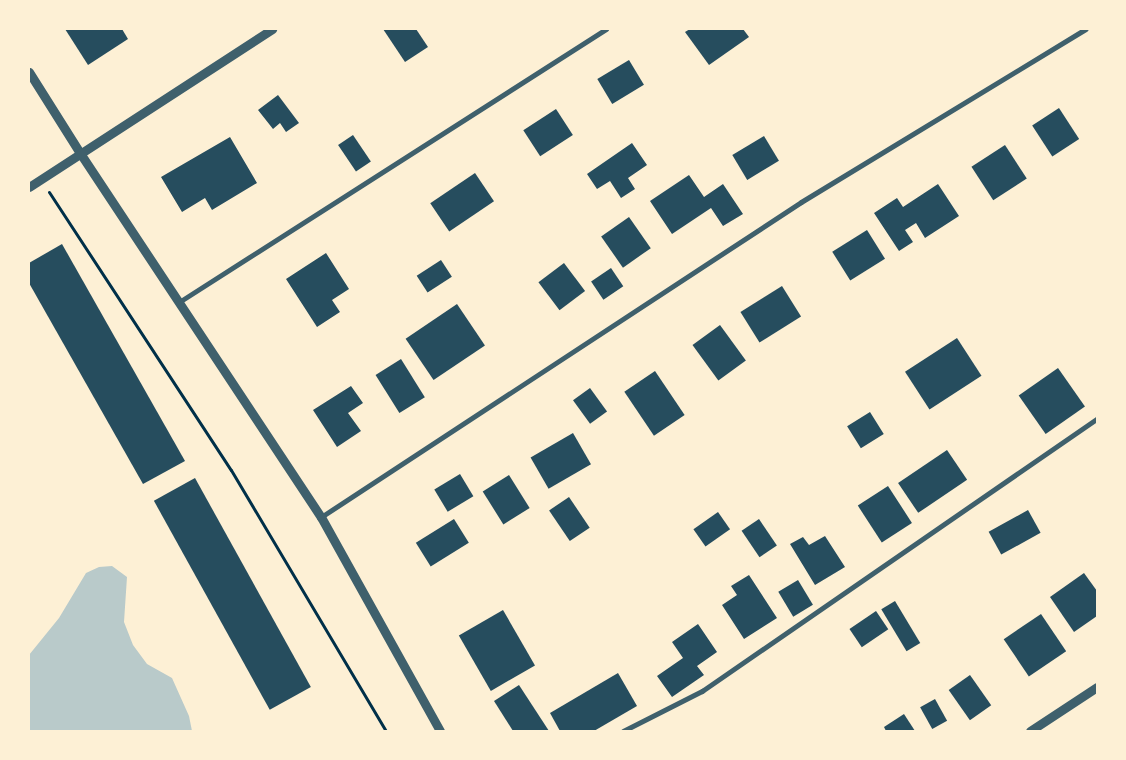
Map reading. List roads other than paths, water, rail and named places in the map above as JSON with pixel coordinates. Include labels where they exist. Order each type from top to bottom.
[{"type":"street","points":[[29,187],[272,29]]},
{"type":"street","points":[[179,302],[606,29]]},
{"type":"street","points":[[321,517],[801,202],[1085,29]]},
{"type":"street","points":[[29,72],[80,153],[321,517],[440,731]]},
{"type":"street","points":[[622,731],[702,691],[1097,418]]},
{"type":"street","points":[[1030,731],[1097,687]]}]
